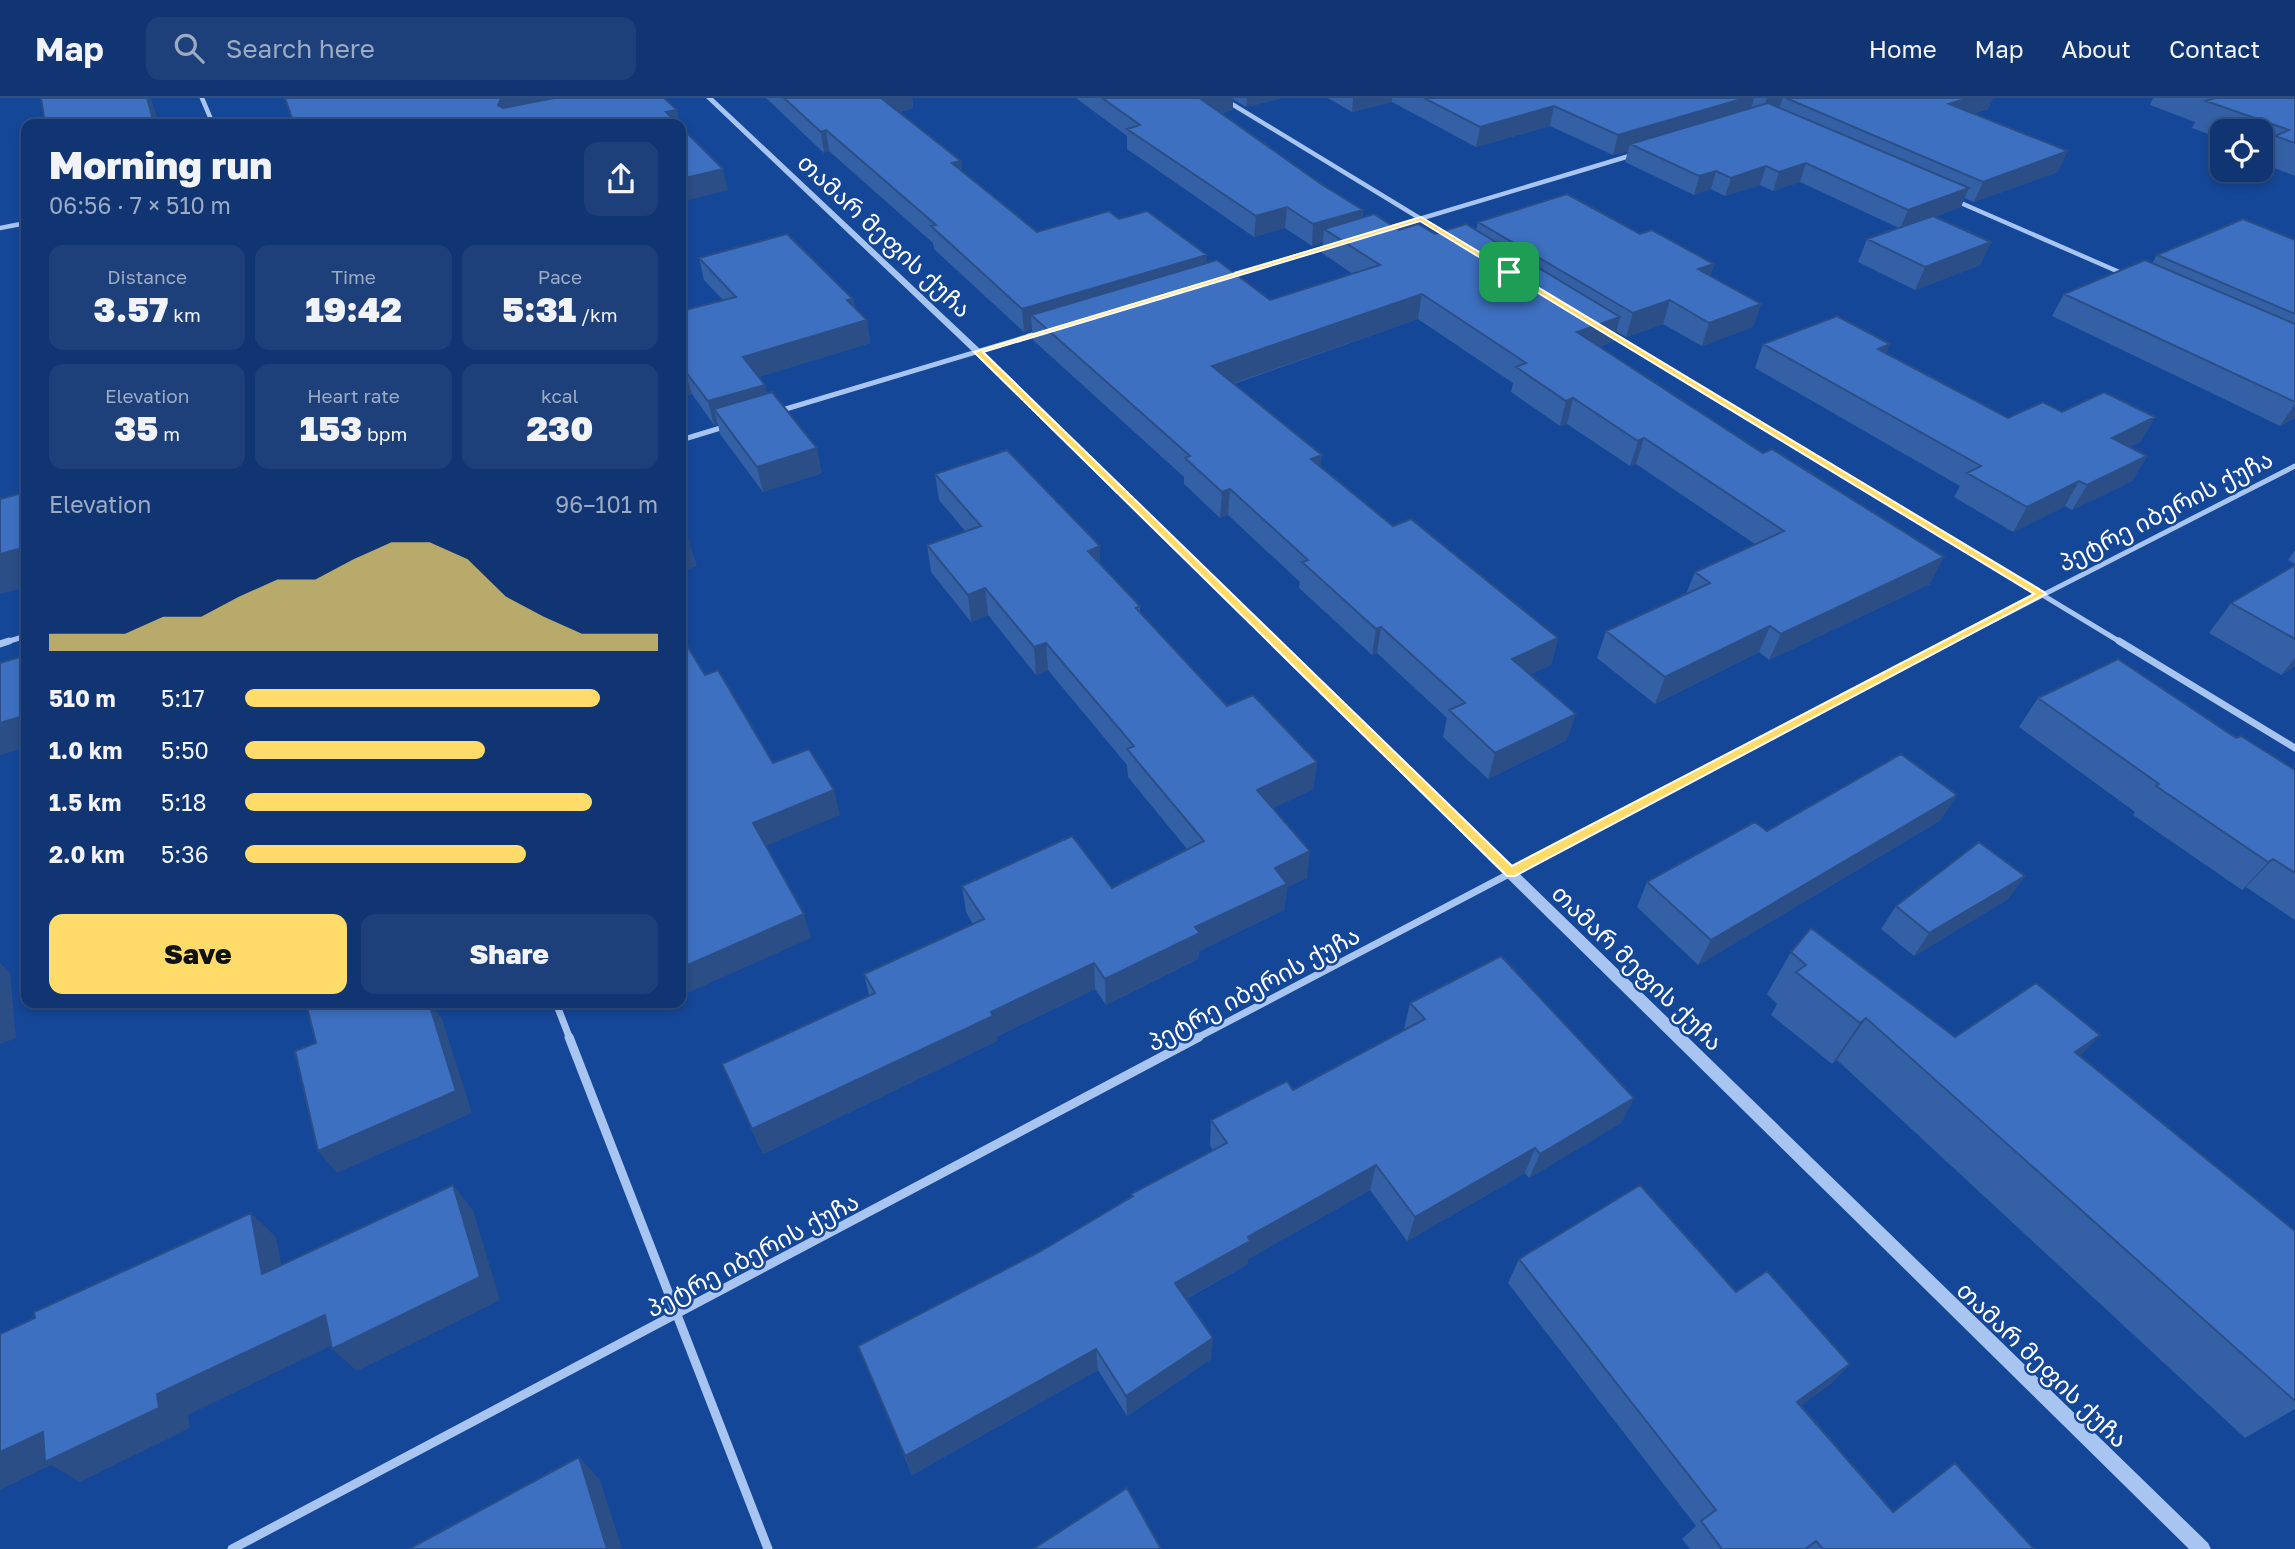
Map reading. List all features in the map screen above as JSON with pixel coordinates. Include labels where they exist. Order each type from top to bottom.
[{"type":"street","points":[[202,98],[211,119]]},
{"type":"street","name":"თამარ მეფის ქუჩა","points":[[709,98],[978,352],[2202,1549]]},
{"type":"street","points":[[1222,98],[1456,240]]},
{"type":"street","points":[[1382,230],[1644,152]]},
{"type":"street","points":[[1952,199],[2130,276]]},
{"type":"street","points":[[0,228],[21,224]]},
{"type":"street","points":[[1225,277],[1342,242]]},
{"type":"street","points":[[1600,327],[2295,748]]},
{"type":"street","points":[[771,413],[1043,332]]},
{"type":"street","points":[[686,439],[732,425]]},
{"type":"street","name":"პეტრე იბერის ქუჩა","points":[[232,1549],[678,1316],[1511,872],[2041,594],[2295,466]]},
{"type":"street","points":[[0,644],[21,638]]},
{"type":"street","points":[[558,1008],[768,1549]]},
{"type":"building","points":[[41,98],[147,98],[153,119],[44,119]]},
{"type":"building","points":[[285,98],[505,98],[501,99],[498,105],[503,108],[554,98],[664,98],[677,110],[666,112],[673,119],[292,119]]},
{"type":"building","points":[[784,98],[881,98],[961,161],[952,163],[1037,232],[1109,211],[1119,219],[1147,211],[1207,255],[1022,309],[931,226],[936,225],[826,130],[821,132]]},
{"type":"building","points":[[1102,98],[1204,98],[1201,99],[1321,184],[1363,210],[1313,224],[1287,207],[1256,216],[1127,129],[1140,125]]},
{"type":"building","points":[[1424,98],[1745,98],[1618,135],[1554,106],[1480,127]]},
{"type":"building","points":[[1786,98],[1969,98],[1949,104],[2068,151],[1983,182]]},
{"type":"building","points":[[2215,98],[2295,98],[2295,143],[2275,136],[2289,130],[2273,124],[2273,119],[2258,119],[2206,101]]},
{"type":"building","points":[[1768,103],[1969,188],[1908,210],[1806,163],[1779,172],[1766,166],[1731,178],[1716,171],[1699,176],[1630,144]]},
{"type":"building","points":[[686,132],[723,169],[686,178]]},
{"type":"building","points":[[1567,194],[1640,234],[1652,230],[1714,264],[1698,269],[1761,304],[1709,323],[1670,300],[1633,313],[1478,222]]},
{"type":"building","points":[[1374,214],[1399,230],[1418,224],[1435,234],[1466,224],[1620,317],[1577,332],[1763,453],[1772,449],[1944,557],[1781,634],[1770,626],[1665,677],[1606,631],[1710,583],[1695,572],[1784,531],[1644,438],[1638,441],[1573,398],[1566,401],[1516,367],[1526,363],[1422,294],[1212,366],[1322,455],[1311,459],[1393,526],[1411,519],[1558,638],[1512,659],[1576,714],[1495,753],[1449,710],[1465,703],[1381,627],[1376,629],[1302,562],[1308,560],[1230,489],[1222,492],[1185,458],[1190,456],[1031,315],[1217,260],[1270,300],[1380,265],[1324,229]]},
{"type":"building","points":[[1933,216],[1991,242],[1925,267],[1867,239]]},
{"type":"building","points":[[2243,219],[2295,240],[2295,314],[2157,255]]},
{"type":"building","points":[[787,234],[853,299],[847,300],[867,320],[743,357],[765,385],[708,401],[686,372],[686,310],[736,297],[699,258]]},
{"type":"building","points":[[2145,260],[2295,324],[2295,402],[2064,294]]},
{"type":"building","points":[[1837,316],[1890,344],[1878,349],[2008,418],[2043,402],[2062,412],[2104,392],[2155,417],[2112,438],[2147,456],[2087,485],[2079,481],[2027,507],[1967,473],[1981,466],[1763,344]]},
{"type":"building","points":[[772,392],[817,448],[757,467],[714,409]]},
{"type":"building","points":[[1007,450],[1100,546],[1088,551],[1140,606],[1136,608],[1227,706],[1253,695],[1317,762],[1257,790],[1310,851],[1275,868],[1287,884],[1195,927],[1200,933],[1105,979],[1094,963],[991,1012],[993,1016],[752,1129],[722,1064],[875,993],[864,974],[984,919],[962,886],[1072,836],[1112,888],[1204,841],[1127,749],[1134,746],[1046,643],[1034,647],[985,588],[968,595],[927,545],[981,526],[935,474]]},
{"type":"building","points":[[21,493],[21,548],[0,554],[0,499]]},
{"type":"building","points":[[2295,565],[2295,639],[2231,603]]},
{"type":"building","points":[[686,644],[705,675],[718,670],[773,763],[809,749],[834,790],[753,823],[804,914],[686,966]]},
{"type":"building","points":[[21,657],[21,717],[0,723],[0,663]]},
{"type":"building","points":[[2118,659],[2236,738],[2241,736],[2295,770],[2295,873],[2273,859],[2268,862],[2156,786],[2159,784],[2038,698]]},
{"type":"building","points":[[1901,754],[1957,795],[1711,940],[1647,882],[1755,822],[1767,831]]},
{"type":"building","points":[[1979,842],[2025,876],[1929,933],[1896,906]]},
{"type":"building","points":[[1811,928],[1955,1037],[2036,983],[2100,1035],[2075,1052],[2295,1231],[2295,1401],[1866,1018],[1860,1023],[1796,972],[1806,965],[1791,952]]},
{"type":"building","points":[[1501,956],[1634,1098],[1540,1154],[1535,1148],[1415,1217],[1376,1165],[1248,1237],[1250,1241],[1175,1283],[1213,1338],[1126,1396],[1096,1349],[905,1456],[858,1346],[1041,1251],[1133,1196],[1131,1194],[1227,1143],[1211,1120],[1287,1081],[1293,1090],[1425,1019],[1410,1003]]},
{"type":"building","points":[[307,1008],[431,1008],[456,1091],[318,1151],[295,1051],[316,1043]]},
{"type":"building","points":[[453,1185],[480,1277],[332,1349],[325,1315],[157,1394],[159,1408],[45,1462],[43,1432],[0,1452],[0,1334],[35,1318],[34,1312],[251,1213],[262,1274]]},
{"type":"building","points":[[1640,1185],[1736,1292],[1767,1271],[1850,1364],[1797,1402],[1893,1512],[1955,1463],[2034,1549],[1823,1549],[1816,1541],[1805,1549],[1722,1549],[1701,1521],[1716,1510],[1519,1259]]},
{"type":"building","points":[[579,1457],[607,1549],[409,1549]]},
{"type":"building","points":[[1127,1488],[1161,1549],[1033,1549]]},
{"type":"route","points":[[1421,219],[1509,272],[2041,594],[1511,872],[978,352],[1421,219]]}]
